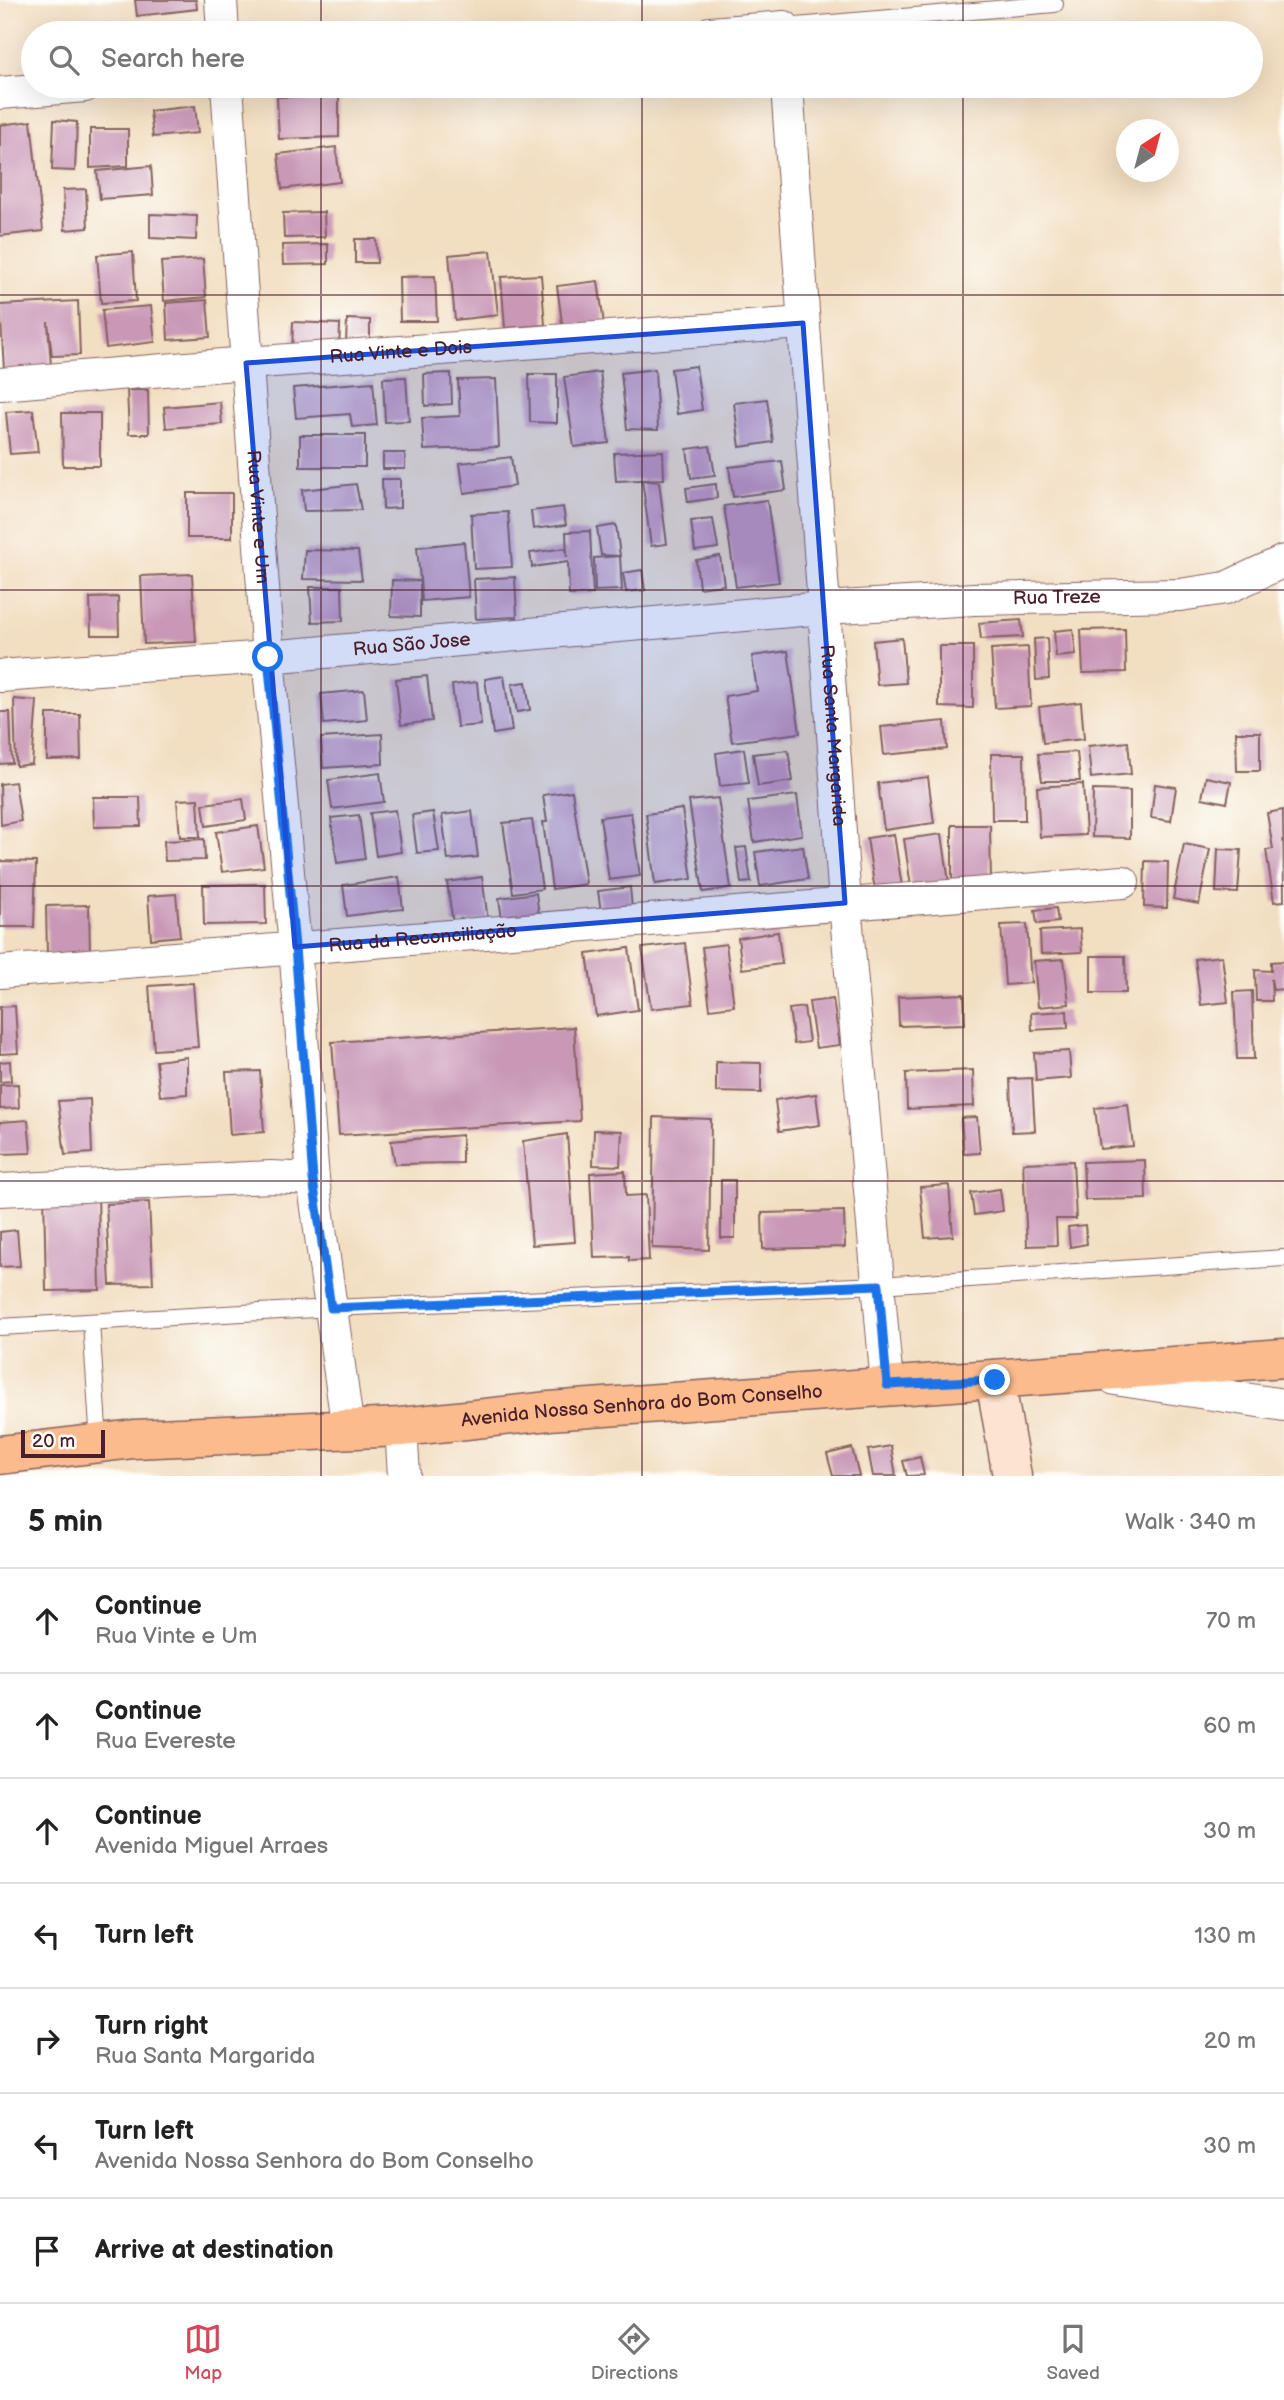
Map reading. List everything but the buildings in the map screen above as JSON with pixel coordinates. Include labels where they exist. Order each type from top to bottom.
[{"type":"main road","name":"Avenida Nossa Senhora do Bom Conselho","points":[[0,1455],[134,1439],[401,1427],[549,1411],[1284,1358]]},
{"type":"street","points":[[221,0],[222,21]]},
{"type":"street","points":[[0,93],[21,91]]},
{"type":"street","name":"Rua Vinte e Um","points":[[228,98],[268,657],[313,1179],[348,1430]]},
{"type":"street","name":"Rua Santa Margarida","points":[[789,98],[845,902],[887,1385]]},
{"type":"street","name":"Rua Vinte e Dois","points":[[0,384],[246,363],[803,323]]},
{"type":"street","name":"Rua Treze","points":[[824,608],[974,599],[1181,595],[1226,588],[1284,561]]},
{"type":"street","name":"Rua São Jose","points":[[0,676],[268,657],[824,608]]},
{"type":"street","name":"Rua da Reconciliação","points":[[0,972],[845,902],[1123,882]]},
{"type":"street","points":[[0,1190],[271,1177],[313,1179]]},
{"type":"street","points":[[1079,1373],[1284,1405]]},
{"type":"street","points":[[995,1380],[1012,1476]]},
{"type":"street","points":[[401,1427],[404,1476]]},
{"type":"lane","points":[[783,20],[1055,5]]},
{"type":"lane","points":[[0,1327],[331,1308],[879,1285],[1284,1258]]},
{"type":"lane","points":[[91,1322],[99,1443]]},
{"type":"highlighted area","points":[[803,323],[845,903],[295,947],[246,363]]},
{"type":"route","points":[[268,657],[313,1179],[331,1308],[879,1285],[887,1385],[995,1380]]}]
